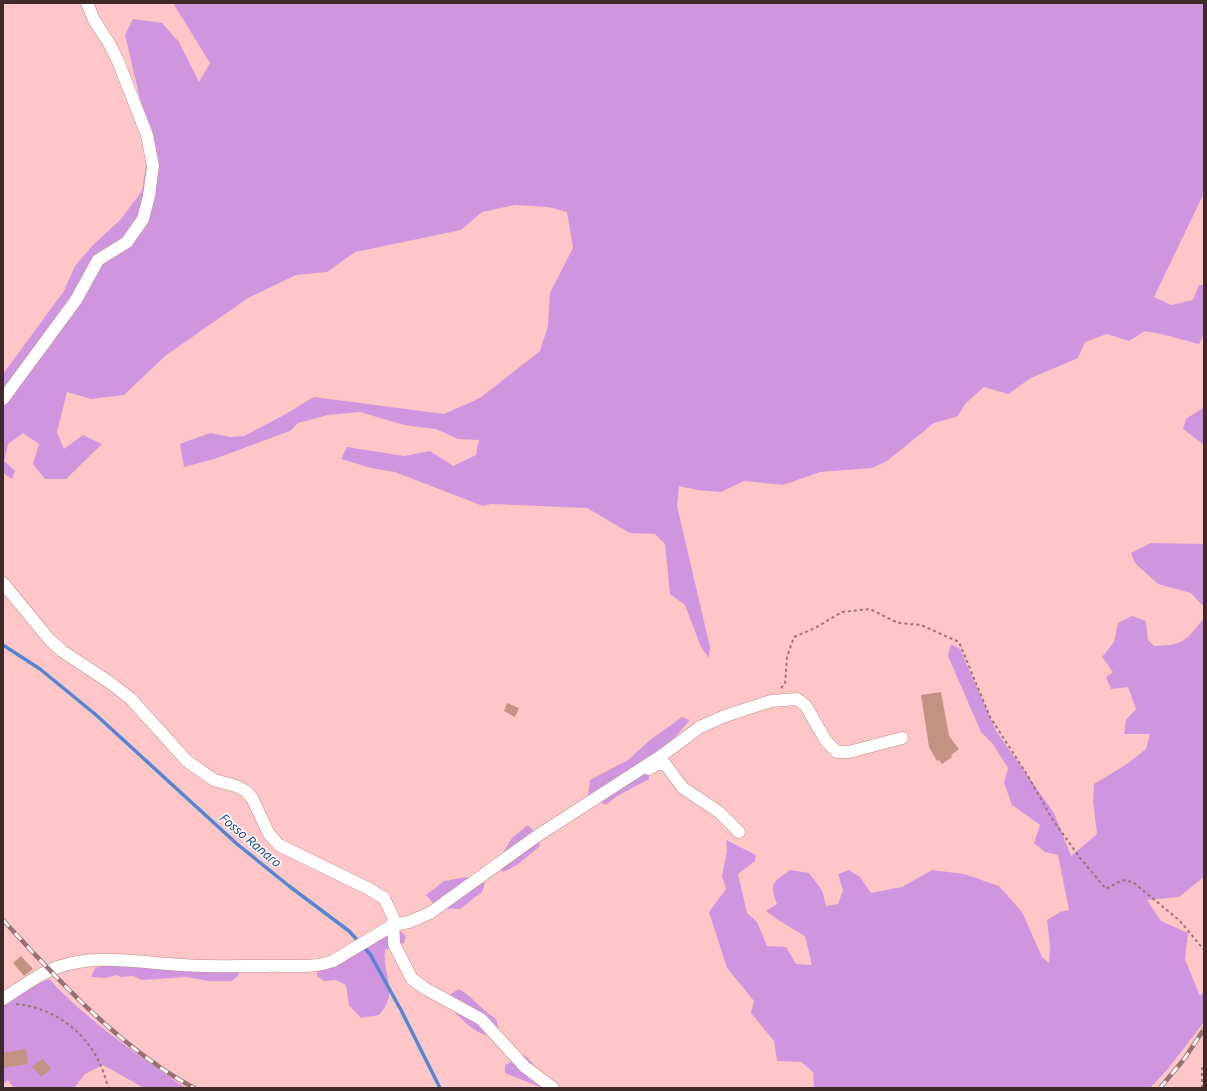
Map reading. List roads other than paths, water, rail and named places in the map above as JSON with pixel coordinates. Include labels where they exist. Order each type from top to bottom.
[{"type":"street","points":[[3,399],[76,300],[98,260],[127,242],[142,219],[149,196],[153,166],[147,135],[118,61],[109,43],[94,20],[87,3]]},
{"type":"street","points":[[3,583],[49,639],[62,651],[109,682],[130,698],[188,761],[214,780],[246,791],[252,798],[269,834],[279,845],[369,889],[384,898],[392,916],[394,944],[412,979],[426,989],[481,1019],[525,1067],[553,1088]]},
{"type":"street","points":[[3,999],[41,974],[57,967],[88,961],[120,960],[209,966],[306,965],[324,964],[333,961],[393,925],[409,922],[430,913],[537,836],[661,756],[700,727],[747,708],[786,698],[797,699],[806,706],[826,741],[837,752],[848,752],[902,738]]},
{"type":"street","points":[[629,776],[635,777],[657,764],[665,764],[683,788],[719,812],[739,832]]},
{"type":"waterway","name":"Fosso Ranaro","points":[[3,645],[40,669],[95,714],[237,844],[289,886],[349,931],[370,954],[401,1010],[440,1088]]},
{"type":"railway","points":[[3,920],[92,1012],[141,1053],[167,1072],[194,1088]]},
{"type":"railway","points":[[1160,1088],[1185,1058],[1204,1029]]}]
